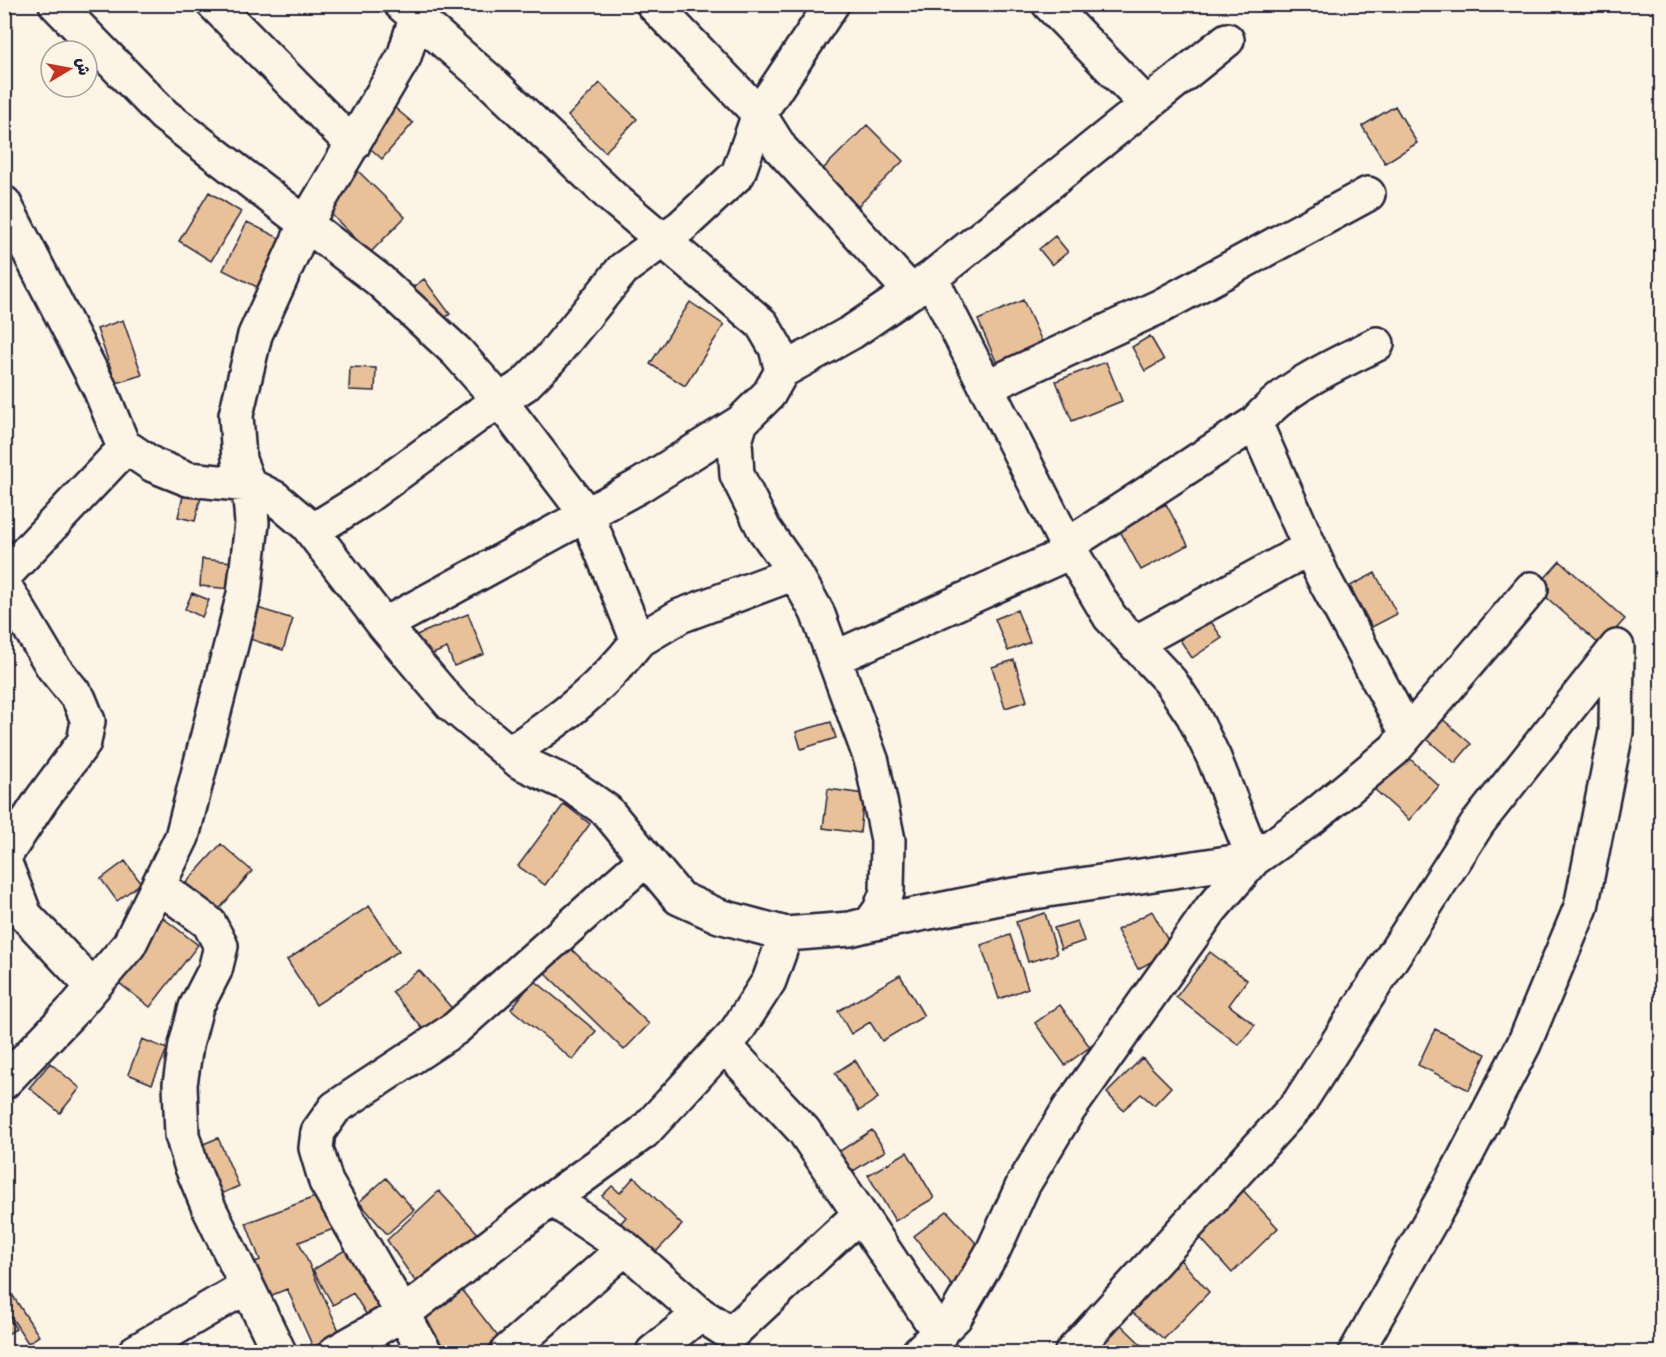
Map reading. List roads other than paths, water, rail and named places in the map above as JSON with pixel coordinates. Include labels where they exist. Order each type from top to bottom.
[{"type":"street","points":[[56,4],[164,115],[379,280],[457,352],[500,401],[587,515],[638,641]]},
{"type":"street","points":[[214,4],[353,145]]},
{"type":"street","points":[[653,4],[759,114],[781,149],[921,285],[986,387],[1068,545],[1110,617],[1170,681],[1193,715],[1214,758],[1254,859]]},
{"type":"street","points":[[312,531],[362,500],[524,385],[550,359],[623,269],[682,226],[738,174],[759,114],[832,4]]},
{"type":"street","points":[[1049,4],[1147,105]]},
{"type":"street","points":[[4,1082],[129,945],[182,837],[244,594],[252,523],[249,485],[239,460],[236,415],[255,335],[306,223],[404,57],[413,9]]},
{"type":"street","points":[[413,9],[613,198],[762,324],[776,348],[782,371]]},
{"type":"street","points":[[384,626],[639,486],[741,422],[769,393],[782,371],[852,332],[921,285],[1227,40]]},
{"type":"street","points":[[986,387],[1161,306],[1368,194]]},
{"type":"street","points":[[4,204],[100,389],[126,447],[153,465],[188,479],[249,485],[275,498],[312,531],[384,626],[452,704],[520,762],[570,784],[606,810],[679,898],[719,916],[786,934],[850,929],[1014,895],[1254,859]]},
{"type":"street","points":[[835,658],[1057,558],[1068,545],[1255,423],[1269,407],[1303,382],[1377,344]]},
{"type":"street","points":[[741,422],[735,441],[737,475],[764,529],[795,573],[817,612],[872,762],[888,840],[887,892],[880,910],[870,924]]},
{"type":"street","points":[[1255,423],[1298,515],[1309,548],[1407,733]]},
{"type":"street","points":[[4,576],[126,447]]},
{"type":"street","points":[[1134,643],[1309,548]]},
{"type":"street","points":[[510,753],[578,706],[614,672],[638,641],[680,616],[795,573]]},
{"type":"street","points":[[4,585],[53,667],[79,699],[88,721],[84,742],[42,799],[4,859],[25,915],[93,987]]},
{"type":"street","points":[[724,1045],[804,1131],[860,1215],[929,1343],[955,1317],[976,1284],[1023,1185],[1069,1109],[1211,909],[1254,859],[1331,802],[1394,750],[1531,589]]},
{"type":"street","points":[[1072,1353],[1299,1103],[1478,823],[1617,647],[1616,732],[1581,907],[1524,1044],[1448,1190],[1356,1353]]},
{"type":"street","points":[[425,1353],[320,1166],[316,1148],[318,1132],[325,1119],[335,1108],[456,1028],[646,859]]},
{"type":"street","points":[[159,886],[208,923],[220,946],[215,970],[196,1007],[186,1045],[180,1084],[182,1135],[191,1165],[208,1206],[279,1353]]},
{"type":"street","points":[[336,1353],[403,1314],[644,1131],[724,1045],[769,981],[786,934]]},
{"type":"street","points":[[552,1199],[625,1248],[731,1343],[860,1215]]},
{"type":"street","points":[[507,1353],[625,1248]]},
{"type":"street","points":[[135,1353],[247,1286]]},
{"type":"street","points":[[653,1353],[700,1314]]}]
